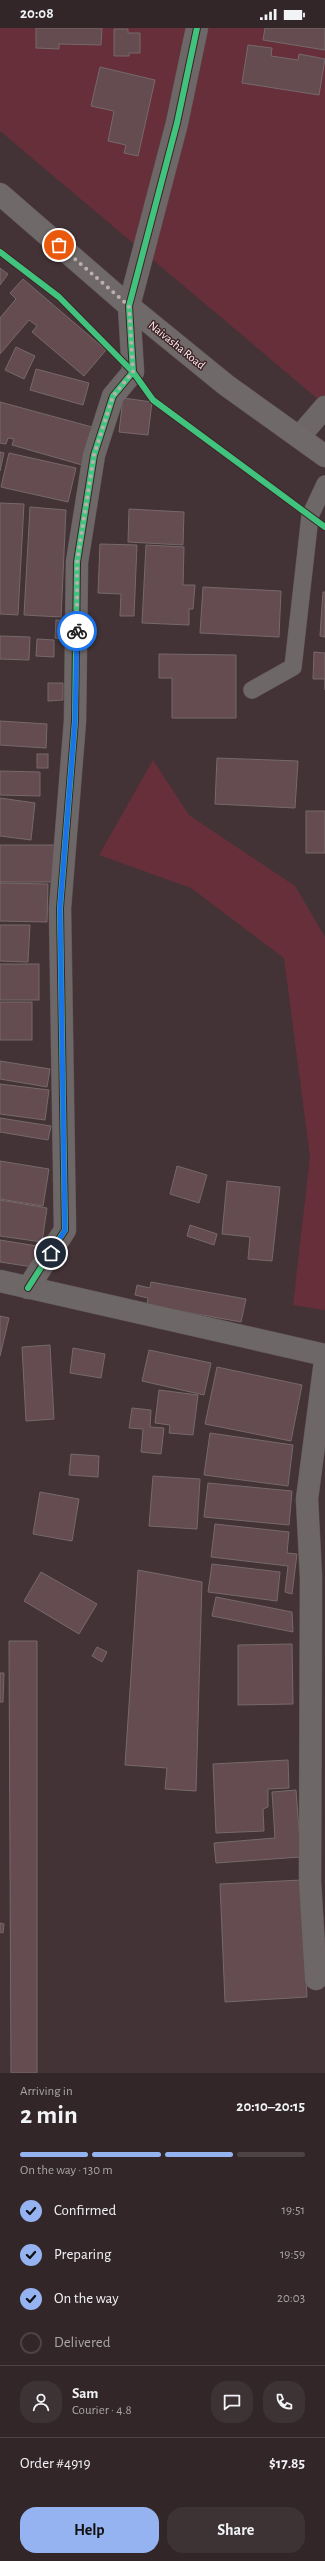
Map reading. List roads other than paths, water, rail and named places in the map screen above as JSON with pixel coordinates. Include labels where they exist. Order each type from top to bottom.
[{"type":"main road","name":"Naivasha Road","points":[[0,194],[129,306],[226,385],[325,456]]},
{"type":"street","points":[[28,1288],[65,1230],[60,908],[75,721],[77,562],[94,455],[113,396],[133,372],[129,306],[177,123],[197,28]]},
{"type":"street","points":[[299,437],[325,407]]},
{"type":"street","points":[[0,1281],[325,1355]]},
{"type":"street","points":[[316,1979],[310,1882],[311,1578],[308,1499],[325,1361]]},
{"type":"lane","points":[[252,690],[293,667],[310,516],[325,484]]}]
